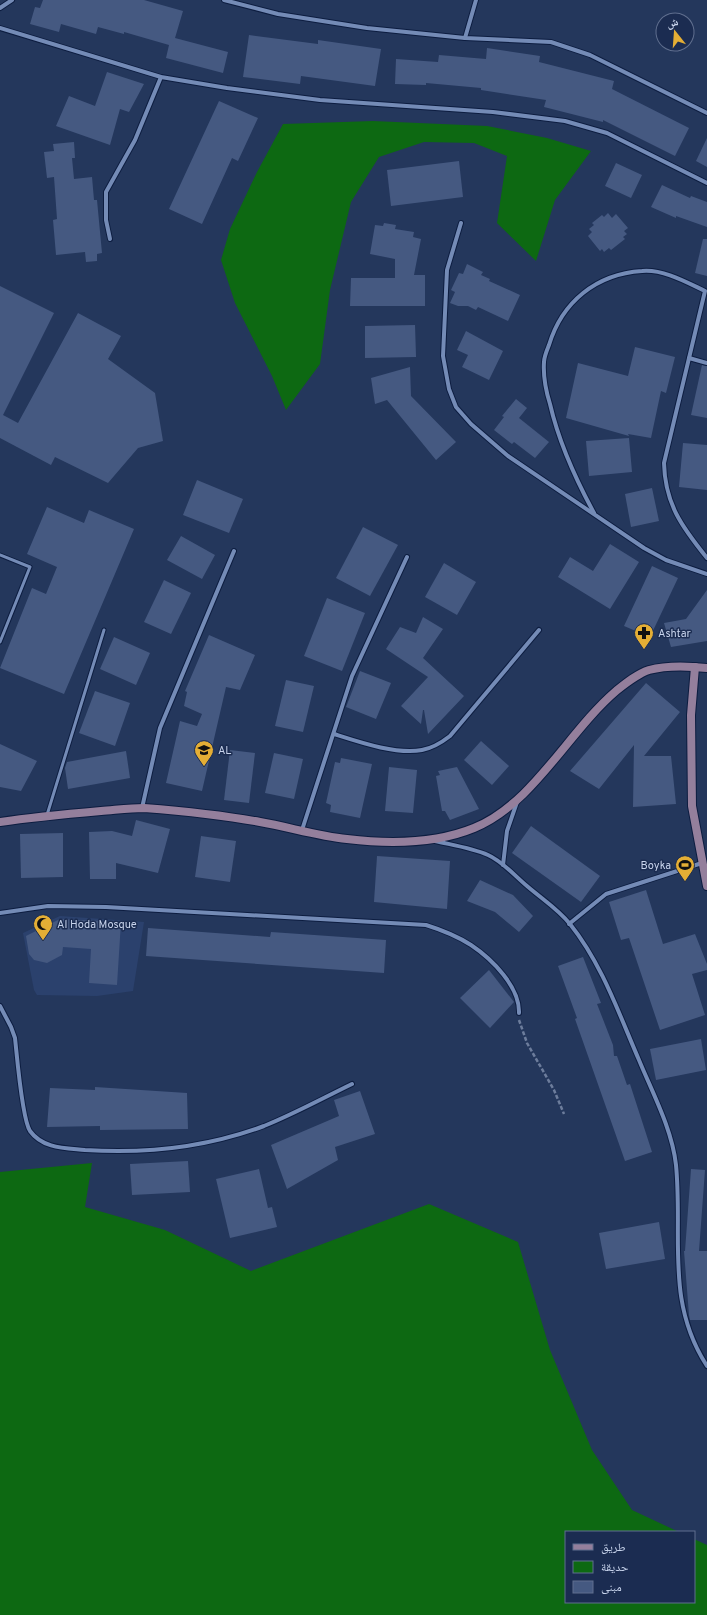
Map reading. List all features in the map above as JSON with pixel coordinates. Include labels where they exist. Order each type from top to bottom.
[{"type":"main road","points":[[0,822],[47,816],[142,808],[258,821],[346,839],[380,842],[432,840],[475,828],[495,817],[517,801],[585,722],[605,701],[630,680],[648,670],[670,667],[707,668]]},
{"type":"main road","points":[[695,667],[691,715],[692,806],[707,886]]},
{"type":"street","points":[[0,8],[12,0]]},
{"type":"street","points":[[224,0],[278,14],[367,28],[465,38],[551,42],[590,55],[707,113]]},
{"type":"street","points":[[465,38],[476,0]]},
{"type":"street","points":[[0,28],[162,77],[235,89],[320,100],[493,112],[565,121],[607,132],[707,183]]},
{"type":"street","points":[[110,239],[106,220],[106,192],[135,140],[162,77]]},
{"type":"street","points":[[461,223],[447,270],[443,356],[449,389],[456,406],[471,424],[508,456],[644,548],[666,560],[707,574]]},
{"type":"street","points":[[594,514],[572,472],[560,440],[545,386],[544,362],[552,333],[565,310],[580,293],[598,283],[621,275],[642,271],[668,275],[706,291],[664,463],[665,481],[679,522],[707,558]]},
{"type":"street","points":[[689,358],[707,363]]},
{"type":"street","points":[[142,808],[160,728],[234,551]]},
{"type":"street","points":[[302,830],[352,676],[406,557]]},
{"type":"street","points":[[334,734],[359,742],[407,752],[435,746],[450,736],[539,630]]},
{"type":"street","points":[[503,866],[507,831],[517,801]]},
{"type":"street","points":[[432,840],[489,855],[559,912],[589,951],[606,984],[664,1119],[676,1163],[678,1194],[677,1255],[681,1300],[687,1326],[707,1366]]},
{"type":"street","points":[[569,924],[606,894],[702,863]]},
{"type":"street","points":[[0,913],[48,906],[106,907],[426,925],[441,930],[472,945],[488,959],[513,990],[519,1001],[519,1013]]},
{"type":"street","points":[[0,1006],[15,1038],[26,1123],[38,1139],[45,1144],[60,1148],[117,1152],[206,1143],[266,1125],[352,1084]]},
{"type":"lane","points":[[0,555],[30,567],[0,642]]},
{"type":"lane","points":[[47,816],[104,630]]},
{"type":"path","points":[[519,1013],[520,1023],[527,1042],[554,1090],[564,1114]]},
{"type":"shaded area","points":[[60,916],[144,922],[133,991],[97,996],[37,995],[34,990],[23,933]]},
{"type":"green space","points":[[373,121],[487,126],[547,138],[591,151],[555,200],[536,261],[497,223],[507,156],[474,143],[424,142],[379,157],[351,202],[330,290],[320,364],[286,410],[272,376],[235,303],[221,260],[230,229],[257,172],[283,124]]},
{"type":"green space","points":[[92,1163],[85,1207],[165,1230],[251,1271],[429,1204],[518,1242],[550,1350],[592,1450],[632,1510],[677,1531],[565,1531],[565,1603],[695,1603],[695,1539],[707,1545],[707,1615],[0,1615],[0,1172]]},
{"type":"building","points":[[43,0],[144,0],[183,11],[175,38],[228,52],[223,73],[166,58],[169,45],[124,32],[124,34],[98,27],[96,34],[61,24],[59,32],[30,24],[35,7],[40,8]]},
{"type":"building","points":[[249,35],[318,44],[318,40],[381,49],[375,86],[301,76],[300,84],[243,77]]},
{"type":"building","points":[[487,48],[540,56],[539,62],[614,81],[612,89],[689,128],[675,156],[603,120],[603,122],[544,107],[546,100],[481,90],[481,88],[426,83],[426,85],[395,84],[396,59],[438,62],[439,55],[486,59]]},
{"type":"building","points":[[107,72],[144,84],[129,112],[120,109],[110,145],[56,126],[69,96],[95,106]]},
{"type":"building","points":[[219,101],[258,118],[238,161],[232,158],[202,224],[169,209]]},
{"type":"building","points":[[707,138],[707,167],[696,161]]},
{"type":"building","points":[[74,142],[75,158],[72,158],[74,179],[92,177],[94,200],[97,200],[102,253],[97,254],[97,261],[86,262],[85,252],[56,255],[53,220],[57,219],[54,177],[47,178],[44,152],[54,151],[53,144]]},
{"type":"building","points":[[459,161],[463,197],[391,206],[387,170]]},
{"type":"building","points":[[616,163],[642,175],[631,198],[605,186]]},
{"type":"building","points":[[662,185],[690,198],[691,196],[707,202],[707,227],[676,216],[676,218],[651,207]]},
{"type":"building","points":[[608,213],[612,218],[616,214],[628,228],[624,231],[627,234],[623,237],[625,239],[611,250],[609,248],[604,252],[602,249],[600,251],[588,236],[592,232],[589,229],[594,225],[592,223],[602,215],[604,217]]},
{"type":"building","points":[[384,223],[396,225],[395,229],[414,232],[413,237],[421,239],[414,275],[425,275],[425,306],[350,306],[351,278],[395,278],[395,259],[370,254],[375,225],[383,226]]},
{"type":"building","points":[[703,239],[707,239],[707,276],[695,273]]},
{"type":"building","points":[[467,264],[483,272],[481,275],[490,279],[489,281],[520,295],[508,321],[478,307],[476,310],[468,306],[458,306],[450,303],[455,292],[451,290],[459,273],[463,274]]},
{"type":"building","points":[[0,286],[54,313],[3,415],[18,423],[78,313],[121,336],[108,359],[155,393],[163,441],[138,448],[108,483],[55,457],[51,465],[0,438]]},
{"type":"building","points":[[415,325],[416,357],[365,358],[365,326]]},
{"type":"building","points":[[466,331],[503,351],[489,380],[462,367],[468,355],[457,350]]},
{"type":"building","points":[[635,347],[675,357],[666,393],[661,391],[651,438],[628,434],[629,436],[566,418],[578,363],[628,376]]},
{"type":"building","points":[[702,365],[707,366],[707,418],[691,415]]},
{"type":"building","points":[[410,367],[411,396],[456,442],[436,460],[387,400],[375,404],[371,378]]},
{"type":"building","points":[[516,399],[527,408],[519,418],[549,442],[535,458],[514,442],[512,444],[494,430],[504,417],[502,416]]},
{"type":"building","points":[[629,438],[632,472],[589,476],[586,441]]},
{"type":"building","points":[[683,443],[707,445],[707,490],[679,487]]},
{"type":"building","points":[[197,480],[243,499],[229,533],[183,515]]},
{"type":"building","points":[[652,488],[659,521],[631,527],[625,494]]},
{"type":"building","points":[[47,507],[84,523],[89,510],[134,529],[64,694],[0,668],[32,588],[46,594],[57,567],[27,554]]},
{"type":"building","points":[[363,527],[398,545],[370,596],[336,578]]},
{"type":"building","points":[[181,536],[215,555],[202,579],[167,560]]},
{"type":"building","points":[[610,544],[639,562],[610,609],[558,577],[570,557],[593,571]]},
{"type":"building","points":[[444,563],[476,582],[457,615],[425,597]]},
{"type":"building","points":[[652,566],[678,578],[650,637],[624,626]]},
{"type":"building","points":[[164,580],[191,593],[171,634],[144,622]]},
{"type":"building","points":[[707,590],[707,641],[671,647],[664,623],[686,619]]},
{"type":"building","points":[[327,598],[365,613],[342,671],[304,656]]},
{"type":"building","points":[[423,617],[443,629],[423,658],[464,696],[428,734],[424,710],[421,724],[401,706],[428,677],[386,649],[400,627],[416,633]]},
{"type":"building","points":[[209,635],[255,655],[240,690],[226,687],[202,791],[166,783],[180,721],[197,726],[202,714],[184,706],[187,692],[185,691]]},
{"type":"building","points":[[114,637],[150,653],[136,685],[100,669]]},
{"type":"building","points":[[360,671],[391,683],[376,719],[346,707]]},
{"type":"building","points":[[286,680],[314,686],[303,732],[275,726]]},
{"type":"building","points":[[646,683],[680,712],[644,756],[671,756],[676,804],[633,807],[634,745],[599,789],[570,771]]},
{"type":"building","points":[[95,691],[130,703],[115,746],[79,733]]},
{"type":"building","points":[[481,741],[509,766],[492,785],[464,760]]},
{"type":"building","points":[[0,744],[37,761],[21,791],[0,787]]},
{"type":"building","points":[[230,750],[255,753],[249,803],[224,800]]},
{"type":"building","points":[[126,751],[130,778],[68,789],[65,768],[67,762]]},
{"type":"building","points":[[274,753],[303,759],[294,799],[265,793]]},
{"type":"building","points":[[341,758],[372,764],[360,818],[330,812],[331,805],[326,803],[335,762],[340,763]]},
{"type":"building","points":[[389,767],[417,770],[413,813],[385,811]]},
{"type":"building","points":[[457,767],[479,809],[450,820],[445,811],[442,811],[436,776],[440,775],[438,771]]},
{"type":"building","points":[[136,820],[170,829],[158,873],[116,863],[116,879],[90,879],[89,832],[112,831],[132,836]]},
{"type":"building","points":[[531,826],[600,876],[581,902],[512,853]]},
{"type":"building","points":[[63,833],[63,877],[21,878],[20,834]]},
{"type":"building","points":[[201,836],[236,841],[230,882],[195,877]]},
{"type":"building","points":[[377,856],[450,861],[447,909],[374,902]]},
{"type":"building","points":[[480,880],[513,895],[533,916],[519,932],[495,912],[467,901]]},
{"type":"building","points":[[646,890],[663,944],[695,934],[707,964],[707,970],[692,974],[705,1015],[660,1030],[629,938],[621,940],[609,902]]},
{"type":"building","points":[[60,919],[121,922],[117,985],[89,983],[91,949],[63,947],[62,955],[47,963],[34,960],[29,954],[26,936]]},
{"type":"building","points":[[148,928],[270,937],[271,932],[386,940],[384,973],[146,956]]},
{"type":"building","points":[[583,957],[601,1003],[597,1004],[613,1045],[614,1056],[617,1056],[627,1085],[630,1084],[652,1152],[625,1161],[558,966]]},
{"type":"building","points":[[489,970],[514,1002],[490,1028],[460,998]]},
{"type":"building","points":[[701,1039],[706,1070],[656,1080],[650,1049]]},
{"type":"building","points":[[95,1087],[187,1093],[188,1129],[100,1130],[100,1126],[47,1127],[50,1088],[95,1090]]},
{"type":"building","points":[[360,1091],[375,1134],[335,1147],[338,1160],[287,1189],[271,1145],[339,1116],[334,1100]]},
{"type":"building","points":[[188,1161],[190,1192],[132,1195],[130,1164]]},
{"type":"building","points":[[259,1169],[268,1208],[272,1207],[277,1227],[230,1238],[216,1179]]},
{"type":"building","points":[[691,1169],[705,1170],[699,1251],[707,1251],[707,1320],[690,1320],[689,1315],[684,1251]]},
{"type":"building","points":[[659,1222],[665,1259],[606,1269],[599,1233]]},
{"type":"place","name":"Ashtar","points":[[644,650]]},
{"type":"place","name":"AL","points":[[204,767]]},
{"type":"place","name":"Boyka","points":[[685,882]]},
{"type":"place","name":"Al Hoda Mosque","points":[[43,941]]}]
